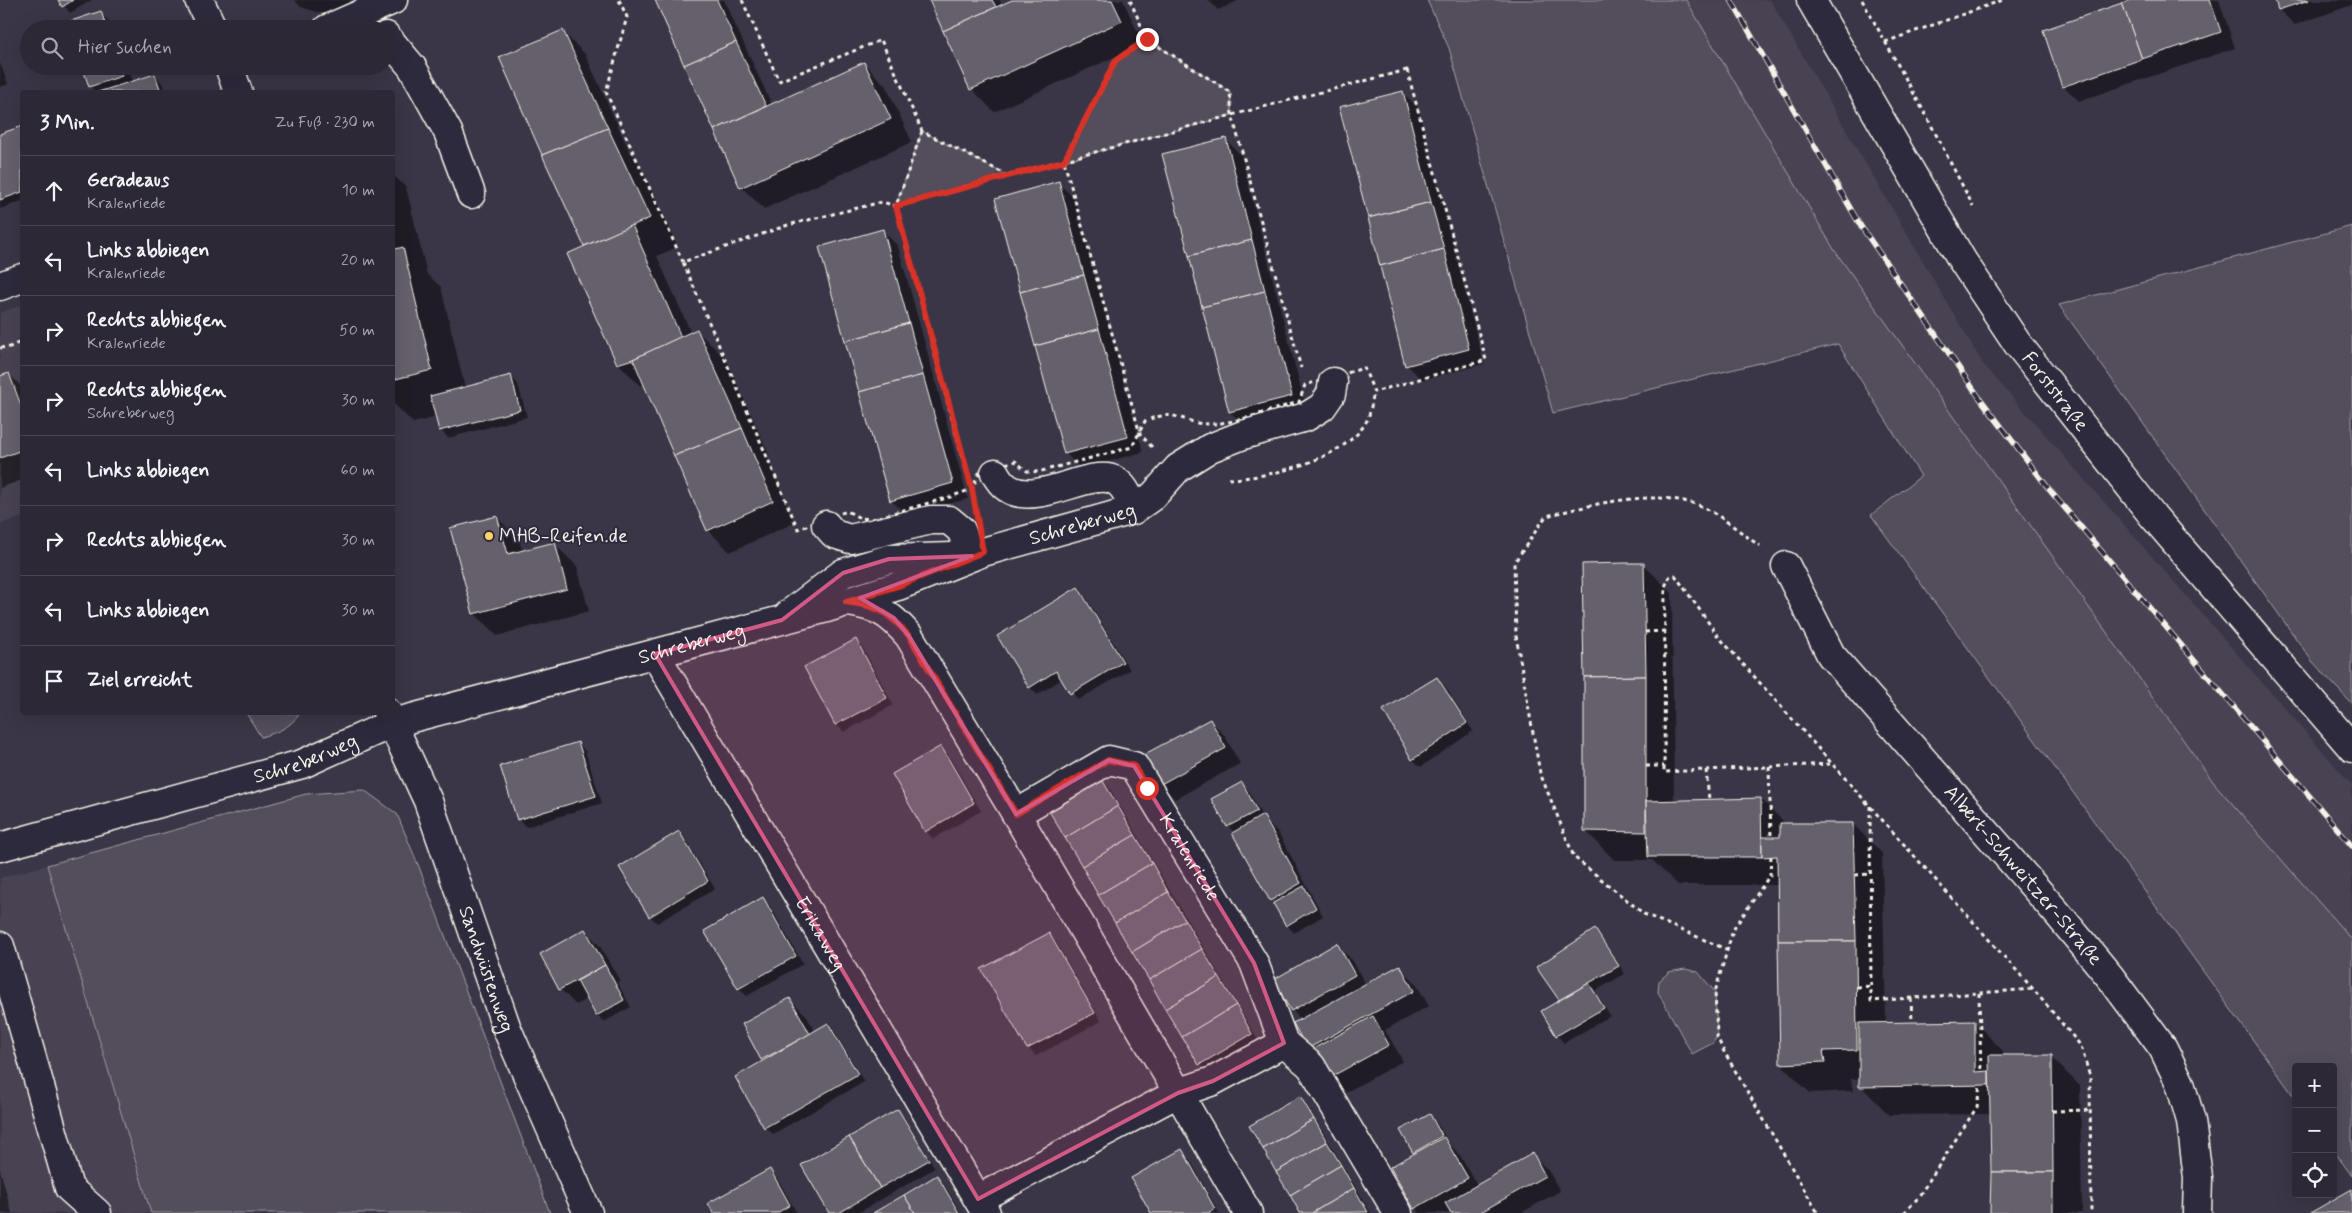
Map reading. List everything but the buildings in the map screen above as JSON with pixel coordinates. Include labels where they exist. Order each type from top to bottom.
[{"type":"street","points":[[199,0],[209,20]]},
{"type":"street","points":[[373,20],[393,0]]},
{"type":"street","name":"Forststraße","points":[[1811,0],[1962,260],[2017,343],[2153,516],[2352,748]]},
{"type":"street","points":[[395,47],[412,67],[448,132],[471,194]]},
{"type":"street","points":[[0,286],[20,279]]},
{"type":"street","name":"Schreberweg","points":[[0,847],[302,764],[391,716],[655,654],[782,620],[898,586],[972,556],[1133,510],[1153,496],[1178,468],[1210,448],[1243,435],[1306,417],[1322,406],[1331,394],[1332,382]]},
{"type":"street","points":[[995,473],[1000,483],[1011,491],[1032,494],[1100,479],[1115,481],[1128,494],[1133,510]]},
{"type":"street","points":[[826,525],[834,534],[850,539],[931,520],[949,520],[962,530],[972,556]]},
{"type":"street","name":"Schreberweg","points":[[782,620],[843,573],[888,560],[972,556]]},
{"type":"street","name":"Albert-Schweitzer-Straße","points":[[1786,566],[1832,655],[2058,914],[2111,978],[2163,1048],[2180,1083],[2191,1121],[2198,1178],[2197,1213]]},
{"type":"street","points":[[846,602],[872,606],[894,618],[909,636],[1016,814],[1248,1213]]},
{"type":"street","name":"Erikaweg","points":[[655,654],[982,1206]]},
{"type":"street","name":"Sandwüstenweg","points":[[391,716],[428,801],[507,1029],[588,1213]]},
{"type":"street","name":"Kralenriede","points":[[1016,814],[1108,760],[1134,766],[1254,963],[1284,1043],[1311,1066],[1398,1213]]},
{"type":"street","points":[[0,946],[69,1188],[97,1213]]},
{"type":"street","points":[[982,1206],[1178,1093],[1213,1081],[1284,1043]]},
{"type":"path","points":[[619,0],[627,18],[606,92],[683,262],[798,529],[847,511],[860,518],[872,518],[950,497],[972,489],[980,471],[1015,461],[1027,470],[1038,472],[1132,447],[1145,421],[1157,416],[1172,415],[1207,424],[1226,422],[1299,402],[1306,385],[1232,115],[1230,92],[1147,39],[1130,0]]},
{"type":"path","points":[[742,0],[780,81],[881,40],[922,131],[1006,175]]},
{"type":"path","points":[[1862,0],[1928,119],[1977,214]]},
{"type":"path","points":[[1885,42],[2003,0]]},
{"type":"path","points":[[1147,39],[1116,60],[1064,161],[1140,434],[1158,454],[1178,468],[1226,479],[1250,478],[1326,457],[1351,440],[1368,419],[1374,392],[1364,368],[1306,385]]},
{"type":"path","points":[[683,262],[788,226],[882,202],[896,206],[1006,175],[1408,70],[1486,360],[1374,392]]},
{"type":"path","points":[[922,131],[896,206],[964,461]]},
{"type":"path","points":[[0,348],[10,347],[20,343]]},
{"type":"path","points":[[969,480],[973,498]]},
{"type":"path","points":[[1728,950],[1644,914],[1574,857],[1540,772],[1516,636],[1514,563],[1546,516],[1627,498],[1693,503],[1722,519],[1786,566]]},
{"type":"path","points":[[1830,764],[1664,772],[1665,587],[1669,577],[1675,576],[1718,636],[1830,764],[1870,805],[2034,990],[2080,1046],[2090,1076],[2091,1213]]},
{"type":"path","points":[[1645,632],[1665,631]]},
{"type":"path","points":[[1646,766],[1664,766]]},
{"type":"path","points":[[1769,767],[1772,837]]},
{"type":"path","points":[[1706,770],[1709,799]]},
{"type":"path","points":[[1870,805],[1871,1001],[2034,990]]},
{"type":"path","points":[[1771,856],[1770,875],[1733,930],[1715,992],[1717,1036],[1763,1121],[1818,1213]]},
{"type":"path","points":[[1855,875],[1870,874]]},
{"type":"path","points":[[1857,987],[1871,986]]},
{"type":"path","points":[[1979,993],[1980,1072]]},
{"type":"path","points":[[1911,998],[1912,1022]]},
{"type":"path","points":[[1904,1213],[1917,1199],[1977,1107],[1980,1086]]},
{"type":"path","points":[[2052,1111],[2090,1110]]},
{"type":"highlighted area","points":[[972,556],[860,598],[894,618],[909,636],[1016,814],[1109,760],[1134,766],[1254,963],[1284,1043],[1213,1081],[1178,1093],[978,1199],[655,654],[782,620],[843,573],[889,559]]},
{"type":"shaded area","points":[[1427,0],[1686,0],[1835,251],[2214,783],[2352,940],[2352,1176],[2337,1155],[2337,1063],[2292,1063],[2292,1094],[1871,515],[1921,476],[1838,344],[1553,413],[1449,48]]},
{"type":"shaded area","points":[[1686,0],[1770,0],[1983,364],[2352,785],[2352,970],[2214,783],[1835,251]]},
{"type":"shaded area","points":[[1147,39],[1230,92],[1232,115],[1064,161],[1116,60]]},
{"type":"shaded area","points":[[922,131],[1006,175],[896,206]]},
{"type":"shaded area","points":[[2352,226],[2352,704],[2312,661],[2059,305]]},
{"type":"shaded area","points":[[20,306],[20,518],[0,524],[0,313]]},
{"type":"shaded area","points":[[247,715],[298,715],[283,729],[261,737]]},
{"type":"shaded area","points":[[364,790],[397,814],[419,867],[550,1213],[151,1213],[47,865],[306,794]]},
{"type":"shaded area","points":[[47,865],[151,1213],[0,1213],[0,878]]},
{"type":"shaded area","points":[[1685,969],[1698,972],[1715,992],[1717,1036],[1713,1043],[1692,1054],[1658,992],[1659,981],[1669,972]]},
{"type":"railway","points":[[1731,0],[1860,225],[1979,397],[2052,493],[2352,846]]},
{"type":"place","name":"MHB-Reifen.de","points":[[489,536]]},
{"type":"route","points":[[1147,39],[1116,60],[1064,161],[896,206],[972,489],[983,552],[898,586],[846,602],[872,606],[894,618],[909,636],[1016,814],[1108,760],[1134,766],[1147,788]]}]
